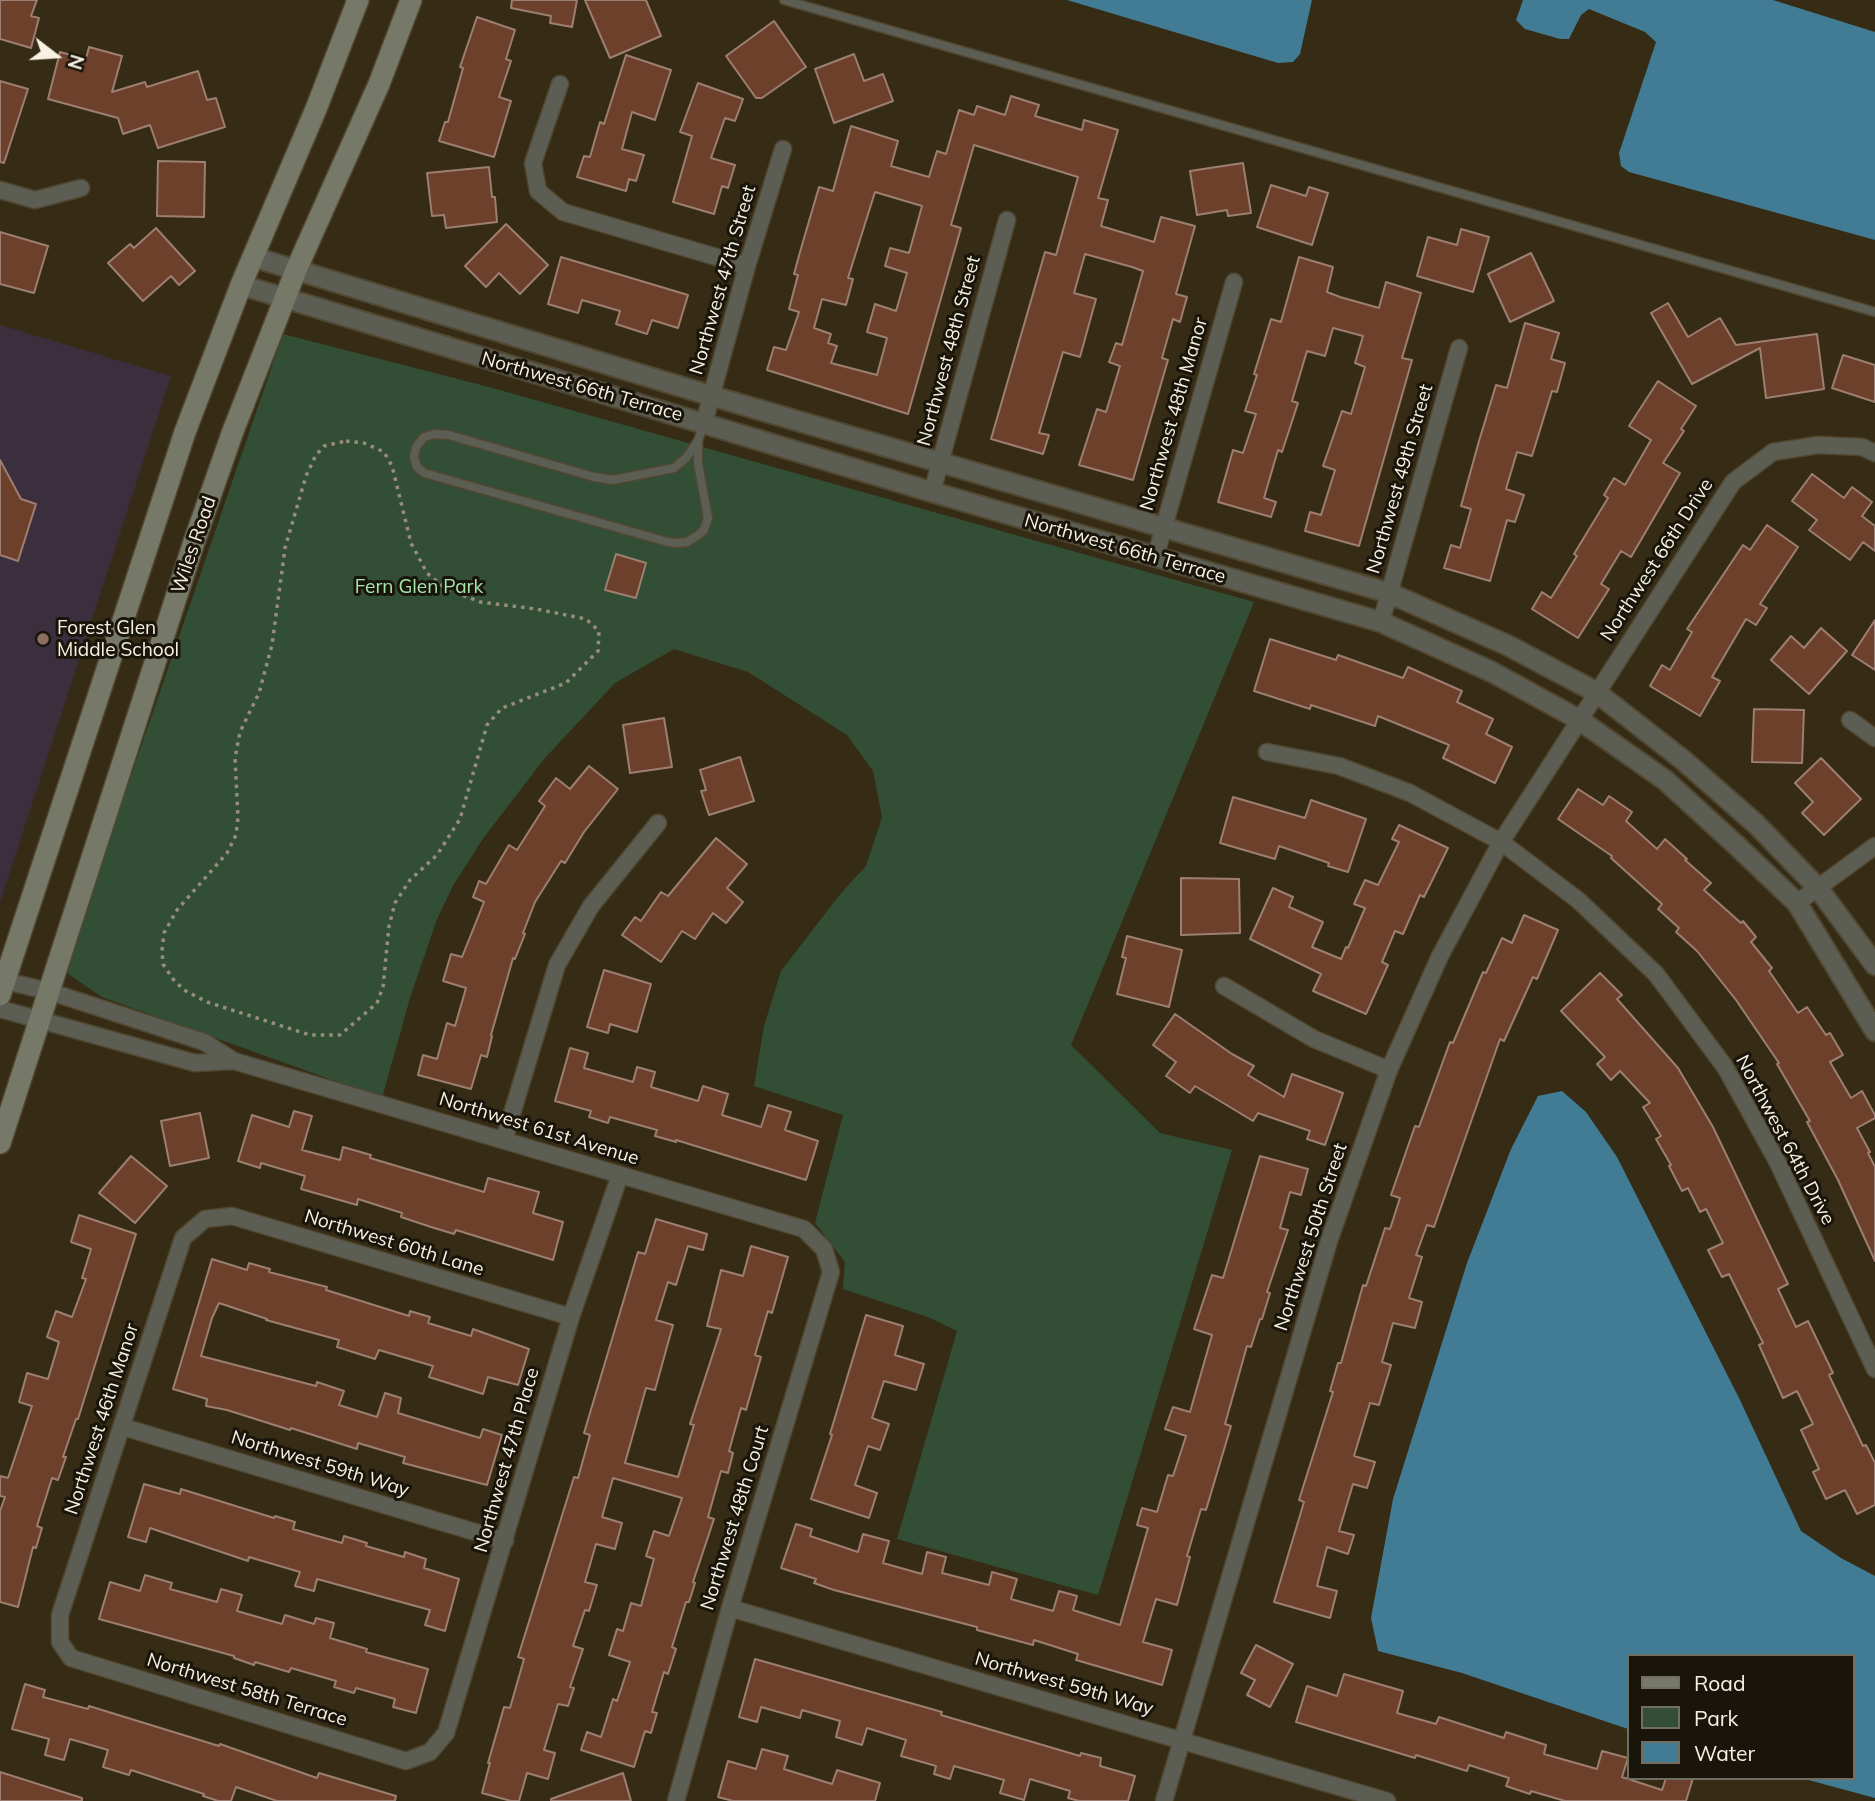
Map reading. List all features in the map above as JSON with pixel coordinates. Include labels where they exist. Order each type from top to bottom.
[{"type":"main road","points":[[2,988],[176,457],[241,285],[316,109],[358,0]]},
{"type":"main road","name":"Wiles Road","points":[[0,1143],[198,530],[233,430],[296,270],[379,83],[411,0]]},
{"type":"street","points":[[560,84],[533,163],[537,191],[563,212],[747,266]]},
{"type":"street","name":"Northwest 47th Street","points":[[701,432],[783,149]]},
{"type":"street","points":[[0,190],[35,200],[81,188]]},
{"type":"street","name":"Northwest 48th Street","points":[[932,492],[1006,220]]},
{"type":"street","name":"Northwest 66th Terrace","points":[[253,257],[712,396],[1389,593],[1507,645],[1595,692],[1683,760],[1756,824],[1818,888],[1875,965]]},
{"type":"street","name":"Northwest 48th Manor","points":[[1155,558],[1234,282]]},
{"type":"street","name":"Northwest 66th Terrace","points":[[241,285],[701,432],[932,492],[1381,622],[1492,671],[1578,719],[1665,780],[1797,903],[1875,1031]]},
{"type":"street","name":"Northwest 49th Street","points":[[1381,622],[1459,348]]},
{"type":"street","name":"Northwest 66th Drive","points":[[1578,719],[1732,482],[1773,452],[1818,445],[1862,447],[1875,453]]},
{"type":"street","name":"Northwest 50th Street","points":[[1164,1801],[1329,1241],[1389,1070],[1440,956],[1501,842],[1578,719]]},
{"type":"street","points":[[1850,720],[1875,738]]},
{"type":"street","name":"Northwest 64th Drive","points":[[1267,752],[1339,766],[1410,793],[1501,842],[1578,900],[1656,974],[1726,1067],[1778,1163],[1875,1369]]},
{"type":"street","points":[[504,1140],[557,965],[591,906],[658,823]]},
{"type":"street","points":[[1797,903],[1875,846]]},
{"type":"street","points":[[1224,986],[1314,1040],[1389,1070]]},
{"type":"street","name":"Northwest 61st Avenue","points":[[2,988],[48,991],[204,1042],[234,1061],[804,1229],[824,1249]]},
{"type":"street","name":"Northwest 61st Avenue","points":[[0,1009],[195,1063],[234,1061]]},
{"type":"street","name":"Northwest 47th Place","points":[[430,1752],[446,1733],[571,1317],[620,1175]]},
{"type":"street","name":"Northwest 60th Lane","points":[[205,1219],[232,1216],[571,1317]]},
{"type":"street","name":"Northwest 46th Manor","points":[[60,1642],[60,1615],[183,1238],[205,1219]]},
{"type":"street","name":"Northwest 48th Court","points":[[677,1801],[730,1608],[831,1272],[824,1249]]},
{"type":"street","name":"Northwest 59th Way","points":[[123,1427],[505,1541]]},
{"type":"street","name":"Northwest 59th Way","points":[[730,1608],[1387,1801]]},
{"type":"street","name":"Northwest 58th Terrace","points":[[60,1642],[71,1658],[406,1761],[430,1752]]},
{"type":"lane","points":[[784,0],[1875,312]]},
{"type":"lane","points":[[701,432],[698,463],[708,518],[704,530],[697,537],[677,543],[424,474],[417,467],[414,457],[416,447],[424,437],[435,434],[449,435],[612,480],[674,468],[686,458],[701,432]]},
{"type":"path","points":[[346,441],[364,443],[384,452],[392,466],[411,543],[427,573],[445,588],[480,602],[536,608],[586,619],[599,631],[598,651],[566,683],[502,708],[487,725],[460,818],[437,855],[410,880],[395,903],[388,926],[383,987],[377,1003],[340,1035],[310,1035],[207,1002],[184,990],[163,964],[162,951],[164,933],[177,910],[227,853],[236,835],[238,818],[235,758],[240,732],[259,693],[272,645],[289,536],[306,476],[316,455],[324,446],[346,441]]},
{"type":"shaded area","name":"Forest Glen Middle School","points":[[0,325],[171,376],[0,903]]},
{"type":"green space","name":"Fern Glen Park","points":[[283,334],[489,387],[1254,602],[1071,1045],[1160,1133],[1232,1150],[1098,1595],[897,1539],[957,1331],[928,1317],[843,1289],[845,1262],[815,1223],[843,1115],[754,1086],[764,1026],[781,971],[841,893],[866,866],[882,817],[873,771],[847,735],[748,672],[674,649],[615,683],[544,759],[482,840],[454,884],[437,919],[410,998],[382,1098],[102,997],[64,971]]},
{"type":"water","points":[[1067,0],[1312,0],[1300,54],[1293,62],[1278,63]]},
{"type":"water","points":[[1523,0],[1773,0],[1875,32],[1875,240],[1629,172],[1621,166],[1619,153],[1656,42],[1645,32],[1589,9],[1581,15],[1569,39],[1525,29],[1516,20]]},
{"type":"water","points":[[1562,1091],[1586,1112],[1617,1157],[1740,1400],[1801,1531],[1841,1558],[1875,1576],[1875,1798],[1808,1780],[1854,1780],[1854,1654],[1626,1654],[1626,1728],[1462,1673],[1378,1651],[1371,1618],[1393,1499],[1467,1263],[1511,1149],[1538,1096]]},
{"type":"building","points":[[0,0],[37,0],[31,16],[39,18],[31,48],[0,39]]},
{"type":"building","points":[[512,0],[577,0],[572,27],[550,23],[551,16],[511,8]]},
{"type":"building","points":[[585,0],[646,0],[661,36],[610,58]]},
{"type":"building","points":[[477,17],[515,30],[506,59],[511,61],[499,97],[511,101],[494,157],[439,141],[445,122],[448,122],[463,68],[460,67]]},
{"type":"building","points":[[774,21],[806,67],[762,98],[756,98],[726,56]]},
{"type":"building","points":[[89,47],[122,56],[112,92],[145,82],[147,87],[198,71],[207,100],[216,98],[225,127],[158,148],[150,125],[123,134],[118,118],[48,99],[60,52],[86,59]]},
{"type":"building","points":[[854,54],[864,81],[883,74],[893,101],[834,123],[815,69]]},
{"type":"building","points":[[626,55],[671,70],[655,120],[632,112],[622,149],[644,155],[636,181],[629,179],[626,191],[577,177],[584,156],[590,157],[600,122],[604,124]]},
{"type":"building","points":[[0,81],[28,89],[4,163],[0,162]]},
{"type":"building","points":[[698,83],[743,99],[735,121],[725,118],[711,158],[735,165],[728,188],[722,186],[714,214],[673,202],[692,136],[680,132]]},
{"type":"building","points":[[1011,96],[1039,105],[1035,116],[1082,130],[1084,120],[1118,130],[1098,198],[1108,200],[1101,226],[1154,242],[1161,217],[1195,226],[1176,294],[1187,297],[1180,322],[1173,319],[1162,358],[1168,360],[1133,480],[1079,465],[1097,409],[1106,412],[1120,366],[1109,362],[1116,343],[1122,345],[1143,271],[1132,267],[1085,254],[1074,293],[1096,299],[1080,357],[1063,352],[1039,433],[1049,435],[1043,454],[991,439],[1045,252],[1056,255],[1078,177],[974,145],[951,225],[961,228],[908,414],[767,370],[774,347],[786,350],[799,312],[789,309],[798,275],[794,274],[800,252],[819,187],[833,191],[851,126],[898,141],[891,166],[929,177],[937,151],[946,154],[959,110],[974,115],[977,106],[1005,115]],"holes":[[[875,192],[922,206],[909,253],[890,248],[885,266],[907,273],[896,311],[875,304],[867,332],[887,338],[877,375],[831,363],[837,346],[828,343],[831,334],[814,328],[822,299],[846,305],[853,279],[848,278]]]},
{"type":"building","points":[[158,161],[205,162],[204,217],[157,216]]},
{"type":"building","points":[[1243,163],[1251,213],[1228,216],[1227,210],[1197,215],[1190,171]]},
{"type":"building","points":[[489,167],[497,222],[446,228],[444,215],[432,216],[427,173]]},
{"type":"building","points":[[1271,185],[1306,196],[1309,187],[1328,193],[1312,245],[1257,227]]},
{"type":"building","points":[[506,224],[548,265],[520,294],[499,273],[486,287],[465,266]]},
{"type":"building","points":[[156,228],[195,271],[179,285],[171,276],[143,301],[108,263],[130,244],[134,248]]},
{"type":"building","points":[[1461,229],[1489,237],[1473,292],[1417,276],[1428,237],[1457,245]]},
{"type":"building","points":[[0,232],[48,246],[34,293],[0,284]]},
{"type":"building","points":[[1531,253],[1554,301],[1510,322],[1488,274]]},
{"type":"building","points":[[561,257],[688,295],[678,328],[652,320],[647,334],[616,324],[620,311],[582,300],[578,313],[548,304]]},
{"type":"building","points":[[1299,257],[1333,267],[1327,292],[1340,297],[1379,308],[1386,282],[1421,293],[1402,358],[1412,360],[1359,546],[1305,531],[1310,512],[1321,515],[1335,470],[1323,466],[1342,411],[1351,414],[1365,367],[1355,363],[1363,336],[1333,328],[1325,356],[1307,351],[1292,401],[1298,403],[1282,452],[1278,450],[1264,498],[1276,502],[1271,517],[1218,502],[1233,450],[1243,453],[1256,414],[1245,411],[1257,375],[1254,374],[1271,319],[1281,322]]},
{"type":"building","points":[[1668,303],[1688,337],[1720,318],[1736,345],[1817,334],[1824,389],[1766,398],[1760,348],[1692,384],[1651,313]]},
{"type":"building","points":[[1525,323],[1559,333],[1551,359],[1565,363],[1557,392],[1552,391],[1532,456],[1517,452],[1506,489],[1524,495],[1515,522],[1507,520],[1490,581],[1444,568],[1451,545],[1460,548],[1471,509],[1461,506],[1479,441],[1496,385],[1507,388]]},
{"type":"building","points":[[1843,355],[1875,365],[1875,402],[1832,388]]},
{"type":"building","points":[[1658,381],[1696,406],[1681,429],[1684,431],[1663,463],[1680,473],[1631,557],[1621,551],[1601,584],[1609,589],[1578,638],[1532,609],[1542,592],[1551,598],[1608,498],[1604,495],[1614,478],[1625,485],[1651,440],[1629,426]]},
{"type":"building","points":[[0,460],[21,499],[36,504],[18,561],[0,555]]},
{"type":"building","points":[[1812,474],[1844,498],[1852,487],[1872,502],[1862,516],[1875,526],[1875,551],[1863,542],[1850,560],[1809,530],[1817,520],[1792,501]]},
{"type":"building","points":[[1767,525],[1798,547],[1760,604],[1767,608],[1756,625],[1746,619],[1712,677],[1720,681],[1700,716],[1650,686],[1662,665],[1670,670],[1692,632],[1687,629],[1743,545],[1750,550]]},
{"type":"building","points":[[616,554],[646,563],[636,598],[605,590]]},
{"type":"building","points":[[1875,620],[1875,670],[1852,655]]},
{"type":"building","points":[[1821,628],[1847,651],[1809,694],[1771,660],[1791,636],[1804,648]]},
{"type":"building","points":[[1270,639],[1336,660],[1338,655],[1403,678],[1408,667],[1462,691],[1457,702],[1493,719],[1486,734],[1512,747],[1495,783],[1443,758],[1449,745],[1378,716],[1375,726],[1311,705],[1310,709],[1254,691]]},
{"type":"building","points":[[1754,709],[1804,710],[1802,763],[1752,762]]},
{"type":"building","points":[[664,718],[672,767],[630,773],[623,725]]},
{"type":"building","points":[[740,757],[754,801],[709,815],[701,791],[706,790],[700,770]]},
{"type":"building","points":[[1821,758],[1861,799],[1824,835],[1802,813],[1813,802],[1795,783]]},
{"type":"building","points":[[589,766],[618,789],[584,832],[565,863],[561,861],[535,902],[523,933],[525,934],[515,959],[513,958],[487,1057],[481,1055],[471,1089],[418,1075],[423,1055],[437,1059],[447,1023],[455,1026],[466,988],[443,981],[451,954],[462,957],[484,902],[473,897],[479,881],[486,884],[509,845],[517,850],[545,806],[539,801],[556,778],[570,789]]},
{"type":"building","points":[[1578,789],[1603,805],[1609,796],[1632,812],[1626,821],[1657,849],[1665,839],[1687,859],[1685,860],[1711,883],[1704,890],[1741,923],[1743,921],[1756,937],[1751,942],[1772,968],[1769,971],[1798,1013],[1807,1007],[1826,1035],[1830,1033],[1843,1055],[1830,1062],[1851,1098],[1862,1091],[1875,1115],[1875,1118],[1857,1128],[1875,1167],[1875,1261],[1838,1180],[1807,1122],[1810,1121],[1777,1064],[1779,1063],[1736,1000],[1697,951],[1676,932],[1679,928],[1658,909],[1662,904],[1611,858],[1612,856],[1558,819]]},
{"type":"building","points":[[1233,797],[1305,818],[1311,800],[1366,819],[1348,872],[1279,846],[1275,859],[1220,843]]},
{"type":"building","points":[[1399,825],[1448,848],[1424,897],[1420,895],[1403,934],[1395,931],[1382,962],[1388,965],[1366,1014],[1313,991],[1321,974],[1250,939],[1273,888],[1293,897],[1289,907],[1323,922],[1312,947],[1341,959],[1365,908],[1354,904],[1365,880],[1378,885],[1399,842],[1392,839]]},
{"type":"building","points":[[716,838],[747,864],[727,888],[743,902],[726,923],[713,913],[695,939],[682,931],[661,962],[622,935],[635,917],[641,921],[661,892],[668,896]]},
{"type":"building","points":[[1181,878],[1239,879],[1240,933],[1181,935]]},
{"type":"building","points":[[1524,915],[1558,930],[1537,979],[1533,977],[1504,1041],[1500,1039],[1434,1227],[1427,1225],[1416,1255],[1422,1257],[1409,1298],[1422,1302],[1415,1328],[1393,1323],[1382,1362],[1391,1365],[1379,1405],[1370,1403],[1354,1456],[1375,1462],[1367,1488],[1353,1484],[1339,1531],[1354,1535],[1348,1554],[1327,1547],[1317,1586],[1337,1591],[1330,1618],[1274,1602],[1304,1502],[1299,1500],[1333,1392],[1330,1391],[1338,1363],[1341,1363],[1363,1285],[1366,1286],[1385,1228],[1390,1229],[1400,1198],[1391,1195],[1415,1126],[1419,1127],[1450,1042],[1453,1043],[1483,972],[1486,973],[1502,938],[1512,943]]},
{"type":"building","points":[[1127,936],[1182,950],[1169,1007],[1117,994],[1126,958],[1122,957]]},
{"type":"building","points":[[604,970],[651,984],[637,1032],[610,1024],[608,1033],[587,1027]]},
{"type":"building","points":[[1600,973],[1622,995],[1617,999],[1678,1068],[1713,1127],[1788,1284],[1778,1289],[1796,1327],[1808,1321],[1833,1373],[1829,1375],[1863,1446],[1866,1445],[1875,1463],[1875,1505],[1857,1514],[1845,1490],[1826,1499],[1813,1472],[1819,1469],[1801,1430],[1813,1424],[1797,1391],[1783,1398],[1759,1345],[1763,1343],[1729,1274],[1722,1277],[1708,1250],[1723,1243],[1706,1209],[1700,1212],[1688,1188],[1682,1191],[1656,1139],[1661,1136],[1643,1107],[1650,1103],[1620,1071],[1611,1080],[1597,1064],[1605,1057],[1561,1011]]},
{"type":"building","points":[[1175,1014],[1254,1066],[1248,1075],[1284,1097],[1292,1074],[1343,1093],[1325,1145],[1307,1139],[1310,1131],[1258,1113],[1253,1121],[1195,1086],[1190,1093],[1166,1076],[1176,1062],[1153,1045]]},
{"type":"building","points":[[570,1048],[588,1053],[584,1068],[633,1082],[637,1067],[655,1072],[651,1087],[698,1101],[703,1086],[728,1094],[722,1115],[761,1127],[768,1105],[791,1112],[785,1130],[818,1141],[806,1180],[655,1136],[657,1130],[610,1117],[608,1123],[589,1117],[591,1111],[555,1101]]},
{"type":"building","points":[[294,1111],[312,1116],[302,1150],[340,1160],[343,1147],[371,1155],[370,1158],[484,1192],[488,1178],[539,1192],[533,1213],[563,1222],[553,1260],[456,1230],[454,1234],[431,1227],[401,1217],[402,1213],[358,1199],[357,1205],[301,1189],[305,1176],[261,1163],[260,1168],[238,1161],[252,1115],[289,1127]]},
{"type":"building","points":[[200,1113],[209,1158],[170,1166],[161,1121]]},
{"type":"building","points":[[131,1156],[167,1186],[135,1223],[99,1193]]},
{"type":"building","points":[[1260,1156],[1308,1169],[1301,1195],[1290,1192],[1280,1228],[1288,1230],[1267,1292],[1270,1293],[1262,1319],[1251,1347],[1247,1346],[1225,1424],[1231,1426],[1206,1510],[1201,1509],[1187,1556],[1190,1557],[1177,1605],[1156,1599],[1143,1642],[1172,1650],[1162,1685],[1076,1660],[1078,1654],[1034,1640],[1033,1645],[977,1630],[977,1627],[834,1590],[814,1583],[816,1579],[781,1568],[796,1524],[812,1529],[810,1536],[858,1552],[863,1534],[889,1541],[883,1563],[922,1574],[927,1552],[946,1557],[942,1573],[989,1585],[992,1572],[1017,1579],[1011,1599],[1053,1611],[1059,1591],[1077,1596],[1073,1610],[1120,1625],[1148,1528],[1137,1525],[1142,1508],[1157,1512],[1168,1475],[1173,1476],[1186,1436],[1165,1429],[1173,1407],[1190,1412],[1212,1335],[1194,1329],[1212,1275],[1223,1278]]},
{"type":"building","points":[[79,1215],[136,1234],[78,1419],[63,1457],[66,1457],[58,1480],[52,1478],[37,1526],[42,1528],[36,1548],[33,1547],[18,1607],[0,1602],[0,1511],[5,1497],[0,1496],[0,1476],[8,1478],[32,1406],[19,1402],[27,1373],[48,1379],[59,1342],[47,1337],[56,1311],[72,1317],[86,1279],[82,1278],[91,1249],[71,1242]]},
{"type":"building","points":[[656,1219],[707,1234],[703,1250],[688,1246],[676,1285],[668,1282],[656,1320],[673,1325],[655,1390],[646,1388],[625,1463],[678,1477],[694,1425],[690,1424],[721,1329],[707,1326],[721,1270],[743,1276],[751,1246],[788,1257],[772,1313],[768,1311],[755,1355],[761,1357],[746,1410],[741,1408],[729,1451],[733,1453],[728,1473],[721,1471],[708,1517],[714,1519],[689,1602],[686,1602],[672,1647],[676,1649],[668,1674],[664,1672],[652,1712],[657,1713],[651,1733],[645,1731],[634,1767],[581,1750],[587,1732],[601,1737],[613,1699],[617,1701],[630,1662],[609,1655],[617,1629],[623,1631],[631,1603],[641,1606],[654,1559],[646,1556],[654,1531],[669,1536],[682,1498],[613,1478],[602,1517],[622,1523],[615,1549],[596,1544],[585,1582],[597,1585],[573,1646],[583,1649],[570,1687],[574,1688],[568,1706],[558,1704],[544,1750],[555,1753],[548,1779],[527,1773],[519,1801],[482,1793],[504,1707],[510,1708],[524,1659],[518,1657],[574,1477],[578,1478],[590,1435],[584,1433],[638,1252],[645,1254]]},
{"type":"building","points":[[212,1259],[247,1270],[249,1263],[270,1269],[269,1272],[327,1287],[326,1290],[409,1316],[410,1311],[430,1317],[428,1323],[471,1336],[473,1329],[529,1349],[518,1385],[488,1377],[483,1394],[429,1377],[433,1366],[379,1350],[375,1359],[337,1347],[339,1340],[266,1320],[219,1303],[212,1318],[201,1356],[316,1386],[317,1382],[344,1391],[339,1405],[377,1417],[385,1393],[401,1398],[398,1413],[480,1438],[483,1429],[502,1435],[487,1485],[403,1463],[405,1457],[358,1443],[357,1449],[291,1428],[290,1430],[206,1406],[207,1399],[173,1389]]},
{"type":"building","points":[[866,1315],[903,1326],[895,1355],[924,1364],[916,1390],[884,1381],[872,1418],[889,1424],[880,1450],[868,1446],[855,1485],[877,1493],[869,1518],[811,1499]]},
{"type":"building","points":[[144,1484],[180,1494],[181,1489],[274,1518],[275,1516],[295,1522],[293,1529],[342,1543],[344,1536],[367,1543],[366,1546],[404,1557],[405,1552],[426,1559],[424,1568],[459,1579],[445,1631],[425,1625],[430,1610],[317,1579],[314,1591],[295,1586],[300,1572],[249,1557],[248,1561],[150,1528],[146,1542],[128,1537]]},
{"type":"building","points":[[145,1575],[172,1583],[170,1589],[217,1602],[221,1589],[242,1595],[237,1611],[282,1624],[285,1615],[314,1624],[316,1618],[334,1623],[330,1638],[367,1649],[366,1652],[428,1669],[416,1713],[393,1707],[395,1699],[356,1688],[354,1693],[334,1687],[336,1681],[291,1668],[289,1672],[255,1662],[254,1665],[234,1656],[99,1619],[110,1582],[140,1591]]},
{"type":"building","points":[[1256,1645],[1293,1664],[1270,1707],[1247,1695],[1255,1680],[1241,1673]]},
{"type":"building","points":[[755,1659],[942,1712],[941,1715],[1080,1756],[1081,1753],[1101,1758],[1100,1766],[1135,1776],[1128,1801],[1079,1801],[1068,1798],[1070,1791],[1030,1779],[1024,1800],[1000,1793],[1004,1780],[954,1766],[950,1779],[934,1774],[936,1766],[901,1756],[906,1740],[867,1728],[862,1745],[836,1737],[840,1721],[802,1710],[800,1718],[761,1707],[757,1722],[739,1717]]},
{"type":"building","points":[[1344,1674],[1403,1691],[1397,1713],[1436,1724],[1439,1717],[1504,1738],[1506,1732],[1546,1745],[1544,1754],[1597,1769],[1602,1751],[1626,1757],[1622,1777],[1662,1790],[1665,1780],[1692,1780],[1686,1801],[1565,1801],[1531,1791],[1530,1794],[1506,1786],[1509,1778],[1469,1765],[1467,1771],[1296,1722],[1307,1686],[1337,1696]]},
{"type":"building","points":[[25,1684],[45,1690],[43,1697],[88,1709],[89,1706],[219,1746],[220,1744],[317,1778],[319,1773],[396,1796],[395,1801],[277,1801],[236,1787],[231,1801],[218,1801],[131,1770],[129,1775],[103,1767],[108,1750],[70,1739],[64,1760],[45,1755],[49,1739],[12,1729]]},
{"type":"building","points":[[762,1749],[788,1756],[784,1769],[832,1784],[837,1770],[880,1783],[875,1801],[733,1801],[718,1797],[728,1761],[756,1769]]},
{"type":"building","points":[[0,1772],[82,1798],[82,1801],[0,1801]]},
{"type":"building","points":[[623,1773],[631,1801],[551,1801],[551,1799]]},
{"type":"place","name":"Forest Glen Middle School","points":[[43,639]]}]
